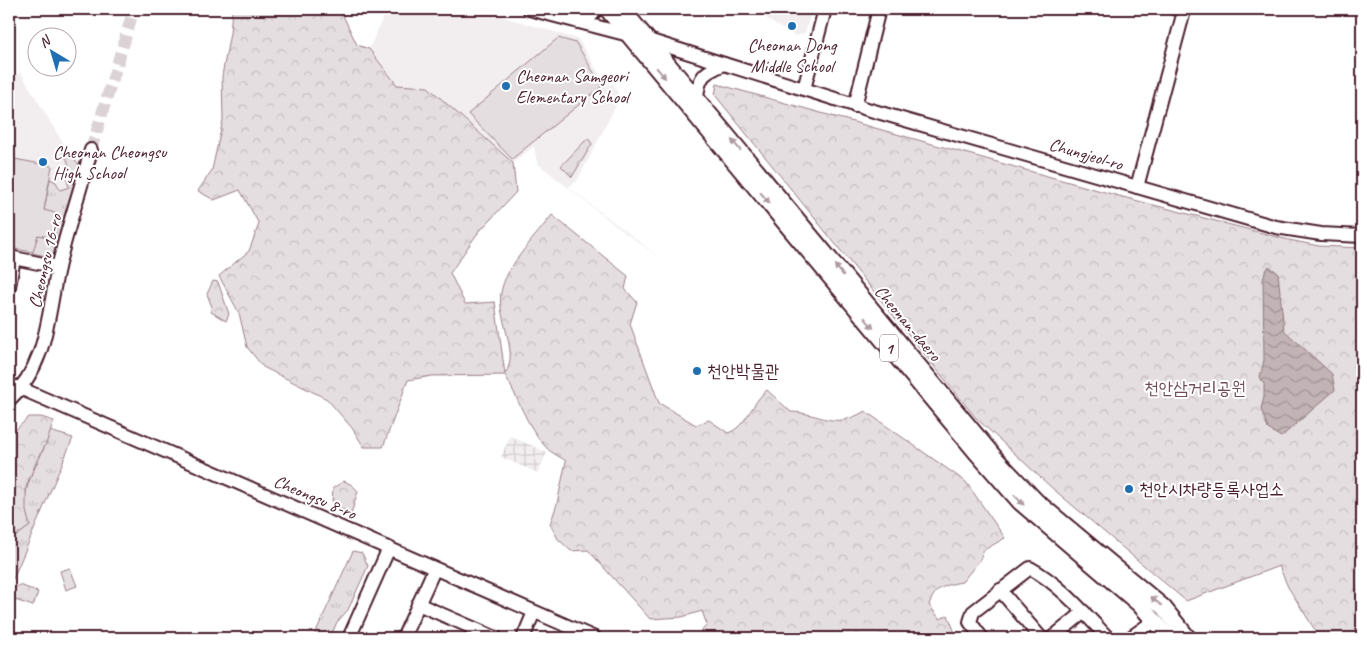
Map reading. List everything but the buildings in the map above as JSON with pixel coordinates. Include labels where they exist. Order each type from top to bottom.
[{"type":"main road","name":"Cheonan-daero","points":[[607,9],[970,445],[1014,495],[1051,530],[1139,604],[1169,638]]},
{"type":"main road","name":"Cheonan-daero","points":[[622,9],[996,459],[1036,501],[1163,607],[1188,638]]},
{"type":"street","name":"Chungjeol-ro","points":[[529,9],[648,40],[855,106],[1276,227],[1322,234],[1362,236]]},
{"type":"street","points":[[578,22],[592,15],[597,9]]},
{"type":"street","points":[[804,89],[825,9]]},
{"type":"street","points":[[855,106],[879,9]]},
{"type":"street","points":[[1137,187],[1184,11],[1176,9]]},
{"type":"street","points":[[696,98],[698,84],[703,74],[724,64]]},
{"type":"street","name":"Cheongsu 16-ro","points":[[9,400],[22,389],[37,361],[46,335],[58,267],[91,150]]},
{"type":"street","points":[[9,287],[12,257],[58,267]]},
{"type":"street","name":"Cheongsu 8-ro","points":[[9,385],[594,638]]},
{"type":"street","points":[[349,638],[389,548]]},
{"type":"street","points":[[982,638],[970,622],[973,612],[1030,568],[1049,580],[1084,612],[1108,638]]},
{"type":"street","points":[[403,638],[434,570]]},
{"type":"street","points":[[1000,590],[1041,638]]},
{"type":"street","points":[[418,604],[467,632],[496,638]]},
{"type":"street","points":[[523,638],[534,612]]},
{"type":"street","points":[[1052,638],[1084,612]]},
{"type":"street","points":[[1130,638],[1154,621]]},
{"type":"shaded area","name":"Cheonan Samgeori Elementary School","points":[[387,9],[477,9],[578,39],[607,86],[613,83],[620,98],[577,181],[568,187],[663,260],[625,233],[537,163],[534,146],[513,163],[428,88],[397,85],[369,49]]},
{"type":"shaded area","name":"Cheonan Dong Middle School","points":[[756,9],[812,9],[805,33],[795,36],[771,22]]},
{"type":"shaded area","name":"Cheonan Cheongsu High School","points":[[21,73],[60,138],[81,167],[54,258],[9,249],[9,77]]},
{"type":"shaded area","points":[[510,436],[547,452],[538,473],[501,457]]},
{"type":"green space","points":[[232,9],[340,9],[357,45],[369,49],[397,85],[428,87],[513,163],[516,192],[477,234],[450,273],[465,304],[495,302],[505,374],[509,365],[510,354],[501,310],[502,288],[510,269],[552,215],[628,276],[625,289],[637,302],[630,324],[659,403],[696,425],[709,420],[728,433],[740,425],[767,390],[791,412],[844,420],[865,411],[966,482],[1005,538],[984,550],[980,560],[962,582],[941,588],[931,599],[929,605],[940,619],[948,615],[957,638],[695,638],[707,625],[702,611],[682,617],[650,619],[588,550],[571,551],[558,539],[550,524],[557,504],[566,461],[549,450],[538,437],[527,420],[505,375],[432,376],[408,380],[383,447],[364,447],[352,428],[327,399],[263,367],[247,347],[239,313],[219,276],[249,251],[259,224],[240,190],[214,200],[198,191],[212,170],[223,120],[222,76],[230,33]]},
{"type":"green space","points":[[558,38],[576,43],[602,86],[512,159],[468,114]]},
{"type":"green space","name":"천안삼거리공원","points":[[717,84],[1119,196],[1289,240],[1319,246],[1362,248],[1362,638],[1320,638],[1288,587],[1279,566],[1186,601],[1052,488],[976,418],[715,95]]},
{"type":"green space","points":[[588,138],[592,144],[572,177],[561,166]]},
{"type":"green space","points":[[65,147],[81,167],[59,253],[54,258],[32,253],[38,235],[54,238],[44,210],[50,179],[56,182],[60,190],[69,187],[65,174],[68,165],[63,155]]},
{"type":"green space","points":[[9,158],[52,166],[44,210],[59,214],[54,238],[38,235],[33,252],[9,248]]},
{"type":"green space","points":[[213,281],[218,282],[229,314],[226,321],[211,312],[212,307],[207,294]]},
{"type":"green space","points":[[29,417],[41,417],[54,421],[46,444],[26,487],[26,511],[30,526],[9,541],[9,436]]},
{"type":"green space","points":[[50,431],[73,438],[13,579],[9,578],[9,541],[30,526],[25,501],[27,489]]},
{"type":"green space","points":[[344,481],[358,491],[351,514],[348,511],[339,509],[332,501],[333,488]]},
{"type":"green space","points":[[353,551],[362,553],[368,566],[348,610],[337,622],[330,638],[313,638]]},
{"type":"green space","points":[[70,568],[77,586],[66,590],[60,571]]},
{"type":"green space","points":[[20,585],[38,592],[33,606],[9,598],[11,589]]},
{"type":"water","points":[[1269,266],[1278,273],[1284,330],[1332,374],[1335,390],[1281,437],[1268,429],[1261,409],[1264,397],[1264,384],[1260,377],[1264,360],[1263,280]]},
{"type":"tunnel","points":[[91,150],[134,9]]},
{"type":"place","name":"Cheonan Dong Middle School","points":[[792,26]]},
{"type":"place","name":"Cheonan Samgeori Elementary School","points":[[506,86]]},
{"type":"place","name":"Cheonan Cheongsu High School","points":[[43,162]]},
{"type":"place","name":"천안박물관","points":[[697,371]]},
{"type":"place","name":"천안시차량등록사업소","points":[[1129,489]]}]
